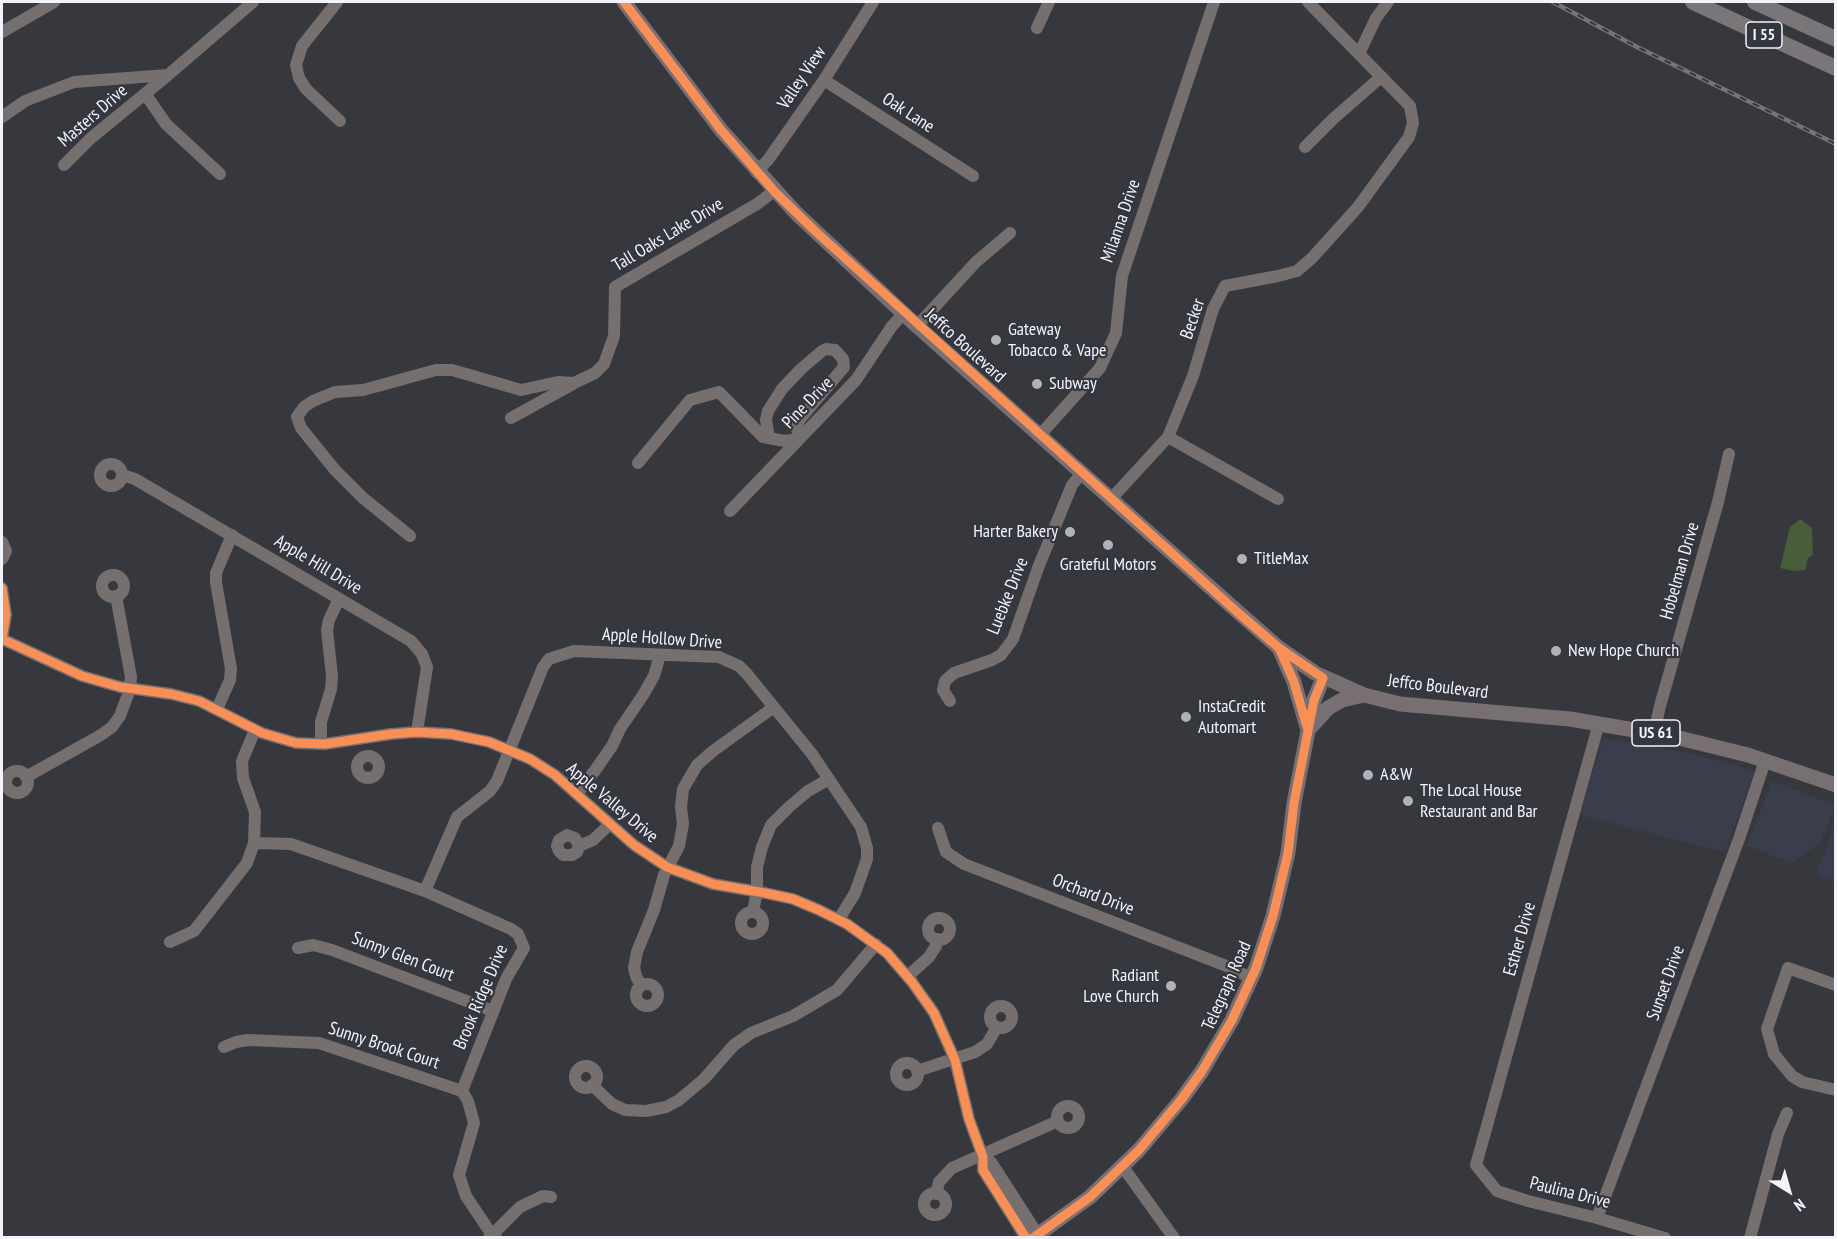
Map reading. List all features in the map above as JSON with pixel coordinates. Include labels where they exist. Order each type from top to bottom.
[{"type":"highway","name":"I 55","points":[[1693,2],[1836,68]]},
{"type":"highway","name":"I 55","points":[[1755,2],[1836,39]]},
{"type":"main road","name":"Jeffco Boulevard","points":[[624,2],[721,130],[756,172],[821,238],[1279,648],[1323,678],[1383,701],[1599,723],[1654,733],[1765,761],[1836,785]]},
{"type":"main road","points":[[1279,648],[1294,682],[1308,730]]},
{"type":"main road","name":"Telegraph Road","points":[[1032,1237],[1090,1197],[1123,1167],[1162,1124],[1202,1071],[1232,1020],[1267,937],[1279,894],[1314,700],[1323,678]]},
{"type":"main road","points":[[1308,730],[1328,708],[1342,700],[1364,695]]},
{"type":"street","points":[[2,32],[54,2]]},
{"type":"street","name":"Masters Drive","points":[[64,165],[91,138],[146,95],[254,2]]},
{"type":"street","points":[[337,2],[302,46],[296,65],[299,78],[306,89],[340,121]]},
{"type":"street","name":"Valley View","points":[[756,172],[768,160],[824,80],[873,2]]},
{"type":"street","points":[[1036,28],[1049,2]]},
{"type":"street","name":"Milanna Drive","points":[[1040,435],[1100,368],[1116,333],[1122,276],[1214,2]]},
{"type":"street","points":[[1305,147],[1381,77],[1308,2]]},
{"type":"street","points":[[1359,54],[1376,18],[1388,2]]},
{"type":"street","points":[[2,117],[25,101],[74,82],[168,75]]},
{"type":"street","name":"Becker","points":[[1111,499],[1168,437],[1194,376],[1213,309],[1225,286],[1297,271],[1312,258],[1358,207],[1377,178],[1401,150],[1409,137],[1413,123],[1410,106],[1381,77]]},
{"type":"street","name":"Oak Lane","points":[[824,80],[973,176]]},
{"type":"street","name":"Masters Drive","points":[[146,95],[166,124],[220,174]]},
{"type":"street","name":"Tall Oaks Lake Drive","points":[[511,418],[595,373],[604,364],[614,336],[615,287],[757,204],[774,191]]},
{"type":"street","points":[[918,326],[976,262],[1010,233]]},
{"type":"street","name":"Pine Drive","points":[[730,511],[856,380],[892,326],[904,313]]},
{"type":"street","points":[[638,463],[690,400],[719,392],[763,437],[785,441],[799,439],[799,420],[844,367],[843,359],[835,350],[822,351],[782,389],[768,411],[766,420],[769,438]]},
{"type":"street","name":"Tall Oaks Lake Drive","points":[[410,536],[363,498],[335,470],[301,428],[297,417],[304,408],[313,401],[335,392],[363,390],[436,370],[452,370],[521,390],[558,382],[574,383]]},
{"type":"street","points":[[1168,437],[1278,499]]},
{"type":"street","name":"Hobelman Drive","points":[[1654,733],[1718,502],[1729,454]]},
{"type":"street","name":"Luebke Drive","points":[[950,701],[943,690],[945,681],[954,673],[992,660],[1000,655],[1013,639],[1038,568],[1072,485],[1082,473]]},
{"type":"street","name":"Apple Hill Drive","points":[[122,475],[135,479],[411,641],[422,654],[427,668],[417,732]]},
{"type":"street","points":[[217,709],[230,680],[231,669],[216,573],[232,536]]},
{"type":"street","points":[[2,542],[6,551],[2,559]]},
{"type":"street","points":[[2,588],[6,615],[2,639]]},
{"type":"street","points":[[26,777],[87,744],[112,727],[120,716],[130,689],[132,676],[116,597]]},
{"type":"street","points":[[321,744],[322,716],[331,689],[332,676],[327,630],[339,599]]},
{"type":"street","name":"Apple Valley Drive","points":[[2,639],[82,676],[109,685],[176,695],[199,701],[255,730],[285,741],[321,744],[417,732],[468,736],[509,749],[540,765],[577,794],[634,845],[668,867],[707,883],[757,891],[798,901],[838,919],[876,944],[908,976],[934,1013],[954,1059],[969,1119],[982,1156],[993,1165],[1032,1237]]},
{"type":"street","name":"Apple Hollow Drive","points":[[425,891],[457,817],[490,791],[496,781],[543,667],[549,659],[574,651],[719,657],[739,666],[774,707],[812,754],[861,827],[867,848],[867,859],[855,893],[838,919]]},
{"type":"street","points":[[577,794],[607,754],[620,729],[649,686],[660,655]]},
{"type":"street","points":[[641,986],[634,969],[637,952],[668,867],[679,846],[683,824],[681,807],[683,789],[698,765],[713,751],[774,707]]},
{"type":"street","name":"Esther Drive","points":[[1476,1165],[1599,723]]},
{"type":"street","points":[[170,942],[194,931],[247,863],[254,843],[255,812],[243,777],[242,761],[255,730]]},
{"type":"street","points":[[363,738],[366,755]]},
{"type":"street","name":"Sunset Drive","points":[[1597,1218],[1745,821],[1765,761]]},
{"type":"street","points":[[753,912],[757,891],[757,867],[762,846],[771,825],[795,801],[829,779]]},
{"type":"street","points":[[579,846],[593,840],[610,824]]},
{"type":"street","name":"Orchard Drive","points":[[938,828],[946,852],[964,864],[1229,967],[1251,978]]},
{"type":"street","name":"Brook Ridge Drive","points":[[254,843],[291,844],[425,891],[518,934],[524,948],[506,979],[462,1091]]},
{"type":"street","points":[[908,976],[929,957],[936,946],[937,939]]},
{"type":"street","points":[[592,1085],[612,1104],[625,1110],[646,1112],[666,1107],[679,1100],[704,1079],[734,1045],[751,1033],[793,1016],[837,990],[876,944]]},
{"type":"street","name":"Sunny Glen Court","points":[[298,948],[313,945],[332,950],[493,1011]]},
{"type":"street","points":[[1836,985],[1788,968],[1767,1029],[1774,1054],[1792,1076],[1802,1082],[1836,1090]]},
{"type":"street","points":[[917,1071],[982,1048],[992,1038],[997,1027]]},
{"type":"street","name":"Sunny Brook Court","points":[[224,1047],[248,1040],[319,1043],[462,1091]]},
{"type":"street","points":[[462,1091],[468,1101],[474,1123],[459,1175],[466,1196],[492,1235],[520,1207],[543,1196],[551,1197]]},
{"type":"street","points":[[1750,1238],[1778,1134],[1787,1113]]},
{"type":"street","points":[[936,1194],[939,1182],[952,1168],[1058,1121]]},
{"type":"street","name":"Paulina Drive","points":[[1476,1165],[1497,1191],[1528,1202],[1597,1218],[1665,1238]]},
{"type":"street","points":[[1123,1167],[1174,1238]]},
{"type":"shaded area","points":[[1603,738],[1692,754],[1755,771],[1725,852],[1580,815]]},
{"type":"shaded area","points":[[1772,781],[1835,805],[1821,842],[1792,863],[1747,846]]},
{"type":"shaded area","points":[[1835,826],[1835,882],[1816,874]]},
{"type":"green space","points":[[1800,519],[1812,528],[1813,555],[1808,558],[1805,570],[1794,571],[1780,568],[1790,527]]},
{"type":"railway","points":[[1553,2],[1637,47],[1836,144]]},
{"type":"cycle path","points":[[624,2],[721,130],[774,191],[815,231],[1236,611],[1279,648],[1323,678],[1314,700],[1294,803],[1288,853],[1273,916],[1256,968],[1232,1020],[1202,1071],[1139,1150],[1090,1197],[1033,1238]]},
{"type":"cycle path","points":[[2,588],[6,615],[2,639],[82,676],[120,687],[171,694],[199,701],[262,733],[296,743],[325,744],[417,732],[451,734],[489,742],[530,759],[555,775],[634,845],[667,867],[713,884],[793,899],[847,924],[887,953],[934,1013],[955,1060],[969,1119],[983,1157],[983,1170],[1026,1238]]},
{"type":"cycle path","points":[[1280,650],[1294,682],[1307,727]]},
{"type":"place","name":"Gateway Tobacco & Vape","points":[[996,340]]},
{"type":"place","name":"Subway","points":[[1037,384]]},
{"type":"place","name":"Harter Bakery","points":[[1070,532]]},
{"type":"place","name":"Grateful Motors","points":[[1108,545]]},
{"type":"place","name":"TitleMax","points":[[1242,559]]},
{"type":"place","name":"New Hope Church","points":[[1556,651]]},
{"type":"place","name":"InstaCredit Automart","points":[[1186,717]]},
{"type":"place","name":"A&W","points":[[1368,775]]},
{"type":"place","name":"The Local House Restaurant and Bar","points":[[1408,801]]},
{"type":"place","name":"Radiant Love Church","points":[[1171,986]]}]
